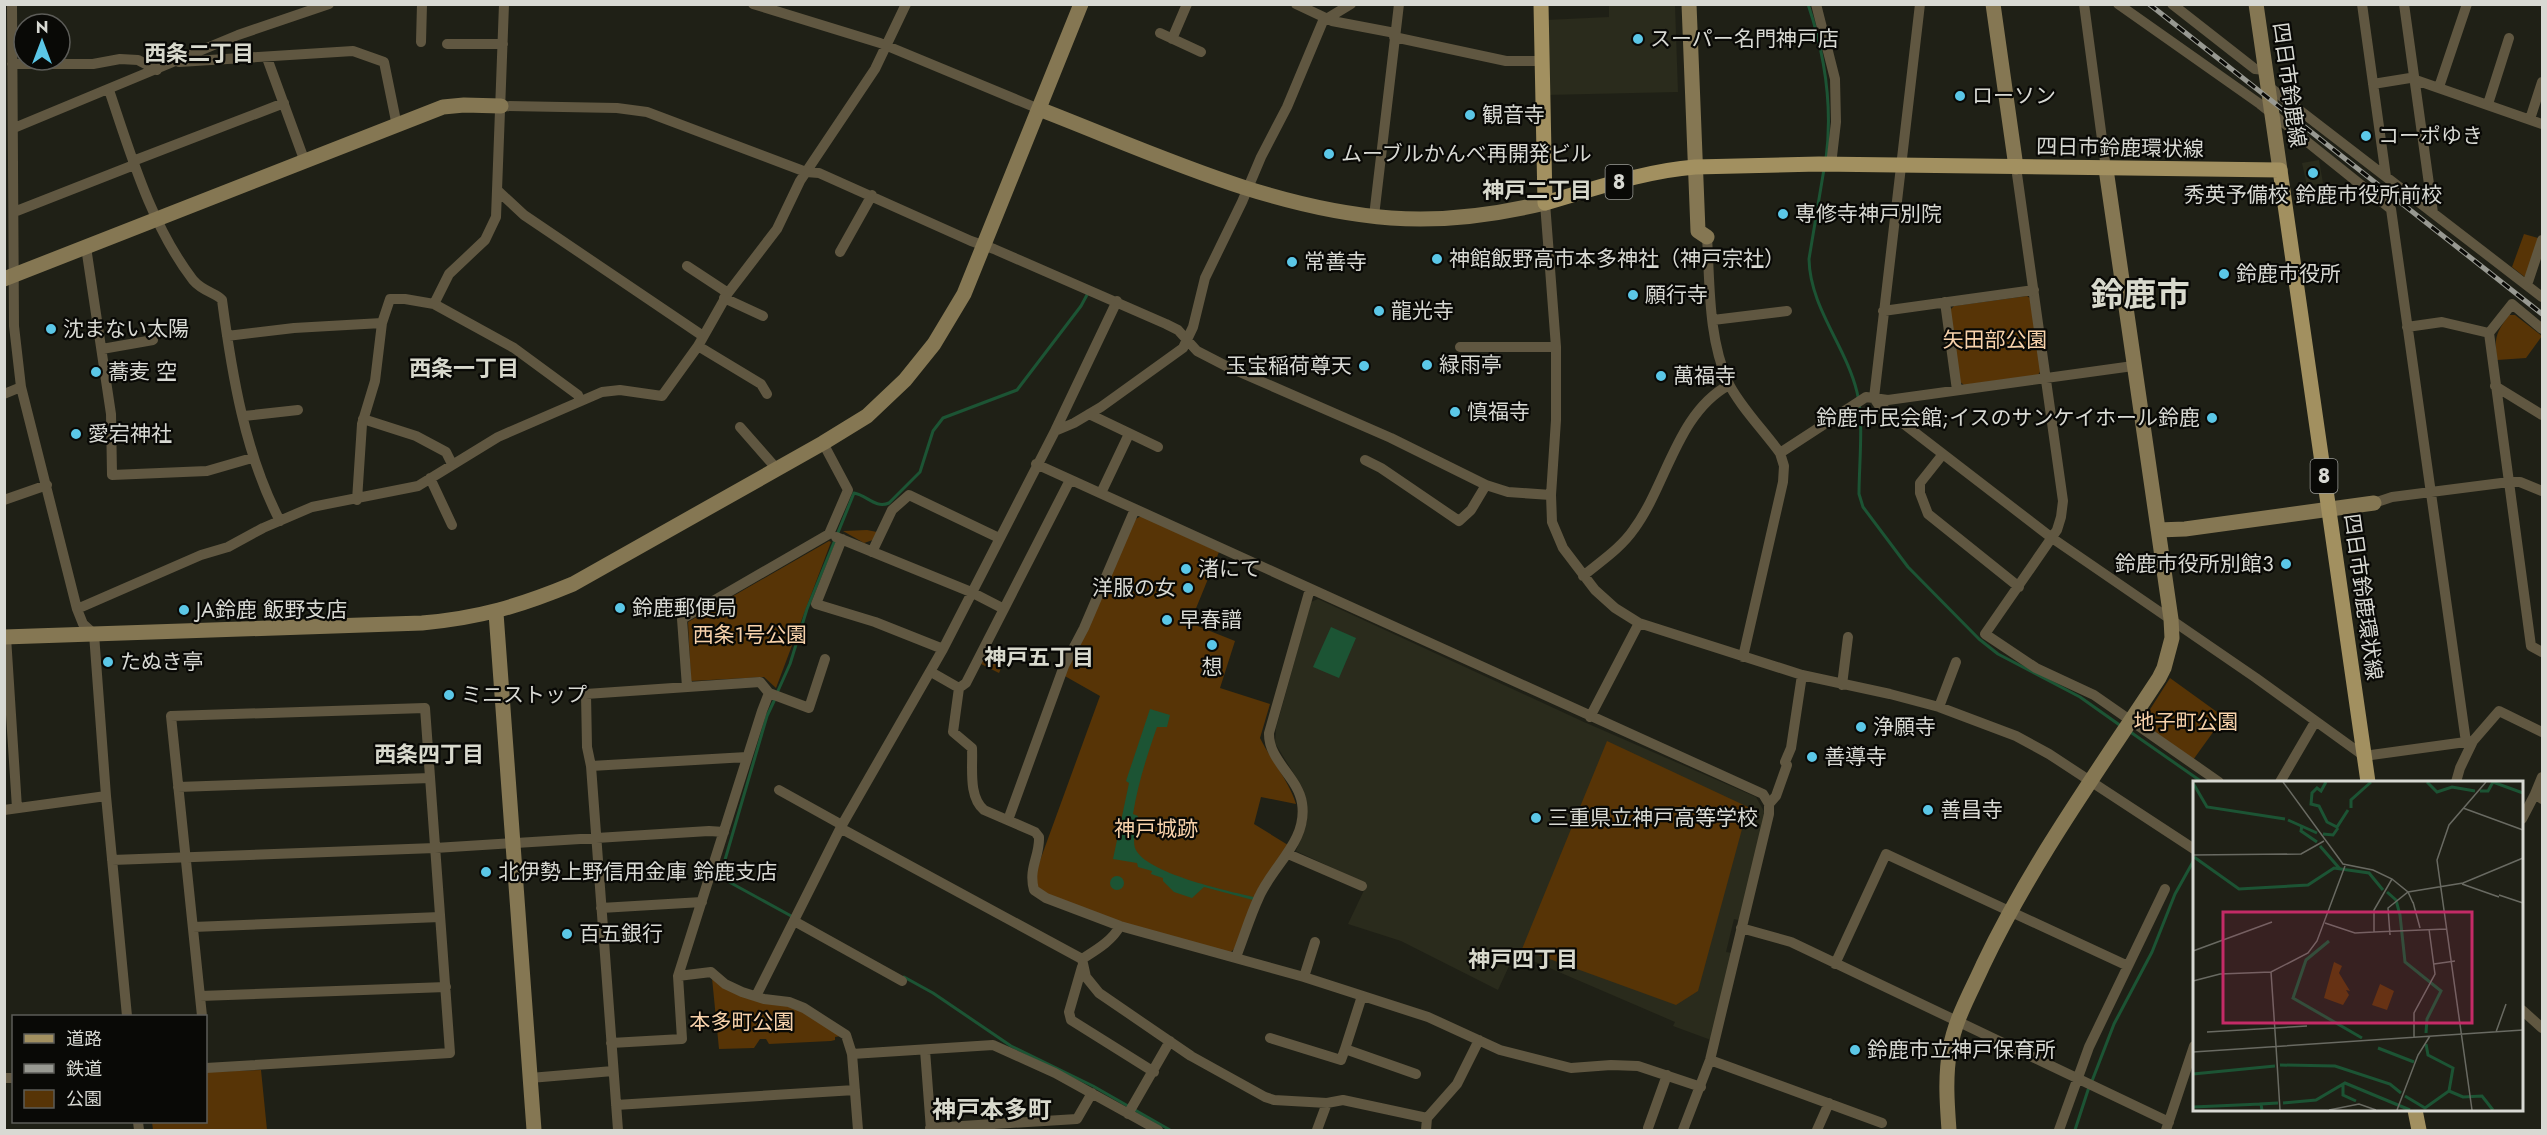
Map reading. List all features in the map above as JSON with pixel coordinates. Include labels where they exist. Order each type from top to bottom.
[{"type":"main road","points":[[1541,4],[1545,203]]},
{"type":"main road","name":"四日市鈴鹿環状線","points":[[1545,203],[1648,175],[1695,167],[1827,165],[2280,170],[2368,781]]},
{"type":"main road","points":[[2415,1111],[2419,1131]]},
{"type":"street","points":[[12,4],[10,65],[14,128],[9,142],[14,212],[10,277],[14,326],[21,387],[77,609],[83,624],[94,634],[106,796],[127,1015]]},
{"type":"street","points":[[14,128],[238,35],[329,4]]},
{"type":"street","points":[[421,42],[422,4]]},
{"type":"street","points":[[434,304],[449,274],[485,240],[496,217],[504,4]]},
{"type":"street","points":[[753,4],[850,32],[1039,109],[1285,200],[1374,216],[1455,218],[1545,203],[1556,347],[1556,420],[1551,495],[1554,528],[1563,548],[1583,576],[1615,608],[1639,623],[1743,657],[1802,675],[1939,707],[2016,736],[2049,753],[2193,848]]},
{"type":"street","points":[[77,609],[201,555],[228,547],[312,507],[407,490],[498,437],[602,392],[620,390],[662,396],[701,341],[726,296],[777,229],[806,172],[875,69],[906,4]]},
{"type":"street","points":[[17,808],[8,731],[5,637],[422,623],[496,613],[573,584],[867,416],[905,380],[934,344],[964,294],[1081,4]]},
{"type":"street","points":[[1172,39],[1187,4]]},
{"type":"street","points":[[1296,4],[1326,19],[1506,61],[1542,61]]},
{"type":"street","points":[[1055,430],[1089,414],[1183,348],[1193,327],[1206,278],[1261,157],[1287,107],[1323,21],[1351,4]]},
{"type":"street","points":[[1374,216],[1399,4]]},
{"type":"street","points":[[1689,4],[1698,231],[1707,237],[1713,320],[1721,365],[1729,385],[1780,453],[1784,466],[1783,482],[1743,657]]},
{"type":"street","points":[[1816,4],[1835,79],[1836,122],[1827,165]]},
{"type":"street","points":[[1869,398],[1883,311],[1920,4]]},
{"type":"street","points":[[1993,4],[2063,494],[2061,517],[2052,538],[1985,634],[2036,668],[2094,695],[2128,727],[2216,781]]},
{"type":"street","points":[[1949,1131],[1947,1076],[1950,1049],[1958,1021],[2008,912],[2164,668],[2172,638],[2084,4]]},
{"type":"street","points":[[2118,4],[2225,78],[2391,209],[2431,492],[2470,741]]},
{"type":"street","points":[[2172,4],[2255,69],[2265,70]]},
{"type":"street","points":[[2188,18],[2189,4]]},
{"type":"street","name":"四日市鈴鹿線","points":[[2256,4],[2280,170]]},
{"type":"street","points":[[2362,4],[2386,177]]},
{"type":"street","points":[[2404,4],[2433,213]]},
{"type":"street","points":[[2439,87],[2468,4]]},
{"type":"street","points":[[1160,33],[1201,52]]},
{"type":"street","points":[[2488,104],[2509,38]]},
{"type":"street","points":[[447,44],[503,45]]},
{"type":"street","points":[[177,62],[353,51],[384,62],[397,126]]},
{"type":"street","points":[[10,65],[93,64],[120,58],[138,60],[157,70]]},
{"type":"street","points":[[267,58],[305,162]]},
{"type":"street","points":[[2373,84],[2410,78],[2542,124]]},
{"type":"street","points":[[2530,119],[2542,82]]},
{"type":"street","points":[[2268,86],[2542,297]]},
{"type":"street","points":[[109,90],[134,163],[157,220],[195,281],[204,291],[222,300],[227,336],[252,458],[280,521]]},
{"type":"street","points":[[14,212],[284,103]]},
{"type":"street","points":[[10,277],[443,107],[464,105],[617,108],[647,112],[806,172],[819,173],[971,241],[1117,301],[1178,330],[1197,351],[1228,368],[1391,438],[1486,485],[1508,492],[1551,495]]},
{"type":"street","points":[[497,190],[524,215],[761,384],[767,394]]},
{"type":"street","points":[[840,252],[872,195]]},
{"type":"street","points":[[2527,285],[2542,240]]},
{"type":"street","points":[[86,247],[111,414],[112,475],[207,471],[252,458]]},
{"type":"street","points":[[687,266],[726,296],[763,316]]},
{"type":"street","points":[[1883,311],[2034,290]]},
{"type":"street","points":[[357,500],[363,419],[378,370],[382,323],[390,299],[434,304],[536,363],[578,395],[580,401]]},
{"type":"street","points":[[756,996],[842,827],[928,674],[932,672],[1055,430],[1117,301]]},
{"type":"street","points":[[1945,302],[1957,390]]},
{"type":"street","points":[[2542,329],[2512,304],[2489,333],[2531,646],[2542,652]]},
{"type":"street","points":[[1713,320],[1787,311]]},
{"type":"street","points":[[2407,327],[2442,322],[2489,333]]},
{"type":"street","points":[[227,336],[294,328],[382,323]]},
{"type":"street","points":[[102,349],[153,340]]},
{"type":"street","points":[[1460,347],[1556,347]]},
{"type":"street","points":[[1780,453],[1852,406],[1869,398],[1888,400],[2133,366]]},
{"type":"street","points":[[1583,576],[1619,547],[1635,529],[1694,418],[1707,402],[1729,385]]},
{"type":"street","points":[[2495,386],[2542,415]]},
{"type":"street","points":[[4,394],[21,387]]},
{"type":"street","points":[[1869,398],[2052,538],[2364,756],[2470,741]]},
{"type":"street","points":[[244,416],[298,410]]},
{"type":"street","points":[[1089,414],[1158,447]]},
{"type":"street","points":[[363,419],[416,436],[446,452],[452,464]]},
{"type":"street","points":[[740,427],[776,468]]},
{"type":"street","points":[[1101,493],[1129,434]]},
{"type":"street","points":[[687,687],[682,619],[829,534],[848,490],[823,443]]},
{"type":"street","points":[[1943,454],[1920,483],[1920,493],[1928,514],[2019,587]]},
{"type":"street","points":[[1365,460],[1381,468],[1458,521],[1471,510],[1486,485]]},
{"type":"street","points":[[1036,464],[1763,794],[1769,804],[1769,814],[1710,1060],[1683,1131]]},
{"type":"street","points":[[430,478],[452,525]]},
{"type":"street","points":[[1070,480],[966,683],[959,688],[953,732],[972,748],[975,796],[979,805],[984,810],[1039,837],[1031,873],[1034,890],[1046,898],[1120,926],[1304,976],[1428,1017],[1500,1050],[1571,1068],[1629,1065],[1701,1087]]},
{"type":"street","points":[[2157,530],[2185,529],[2374,503],[2392,497],[2509,482],[2520,482],[2542,491]]},
{"type":"street","points":[[4,500],[47,485]]},
{"type":"street","points":[[872,552],[892,510],[909,495],[999,538]]},
{"type":"street","points":[[1008,820],[1064,666],[1135,509]]},
{"type":"street","points":[[829,534],[971,592],[1004,609]]},
{"type":"street","points":[[842,539],[816,604],[876,622],[943,650]]},
{"type":"street","points":[[1236,957],[1258,897],[1275,869],[1288,854],[1300,827],[1302,804],[1299,794],[1273,753],[1269,733],[1310,589]]},
{"type":"street","points":[[496,613],[534,1131]]},
{"type":"street","points":[[1590,717],[1639,623]]},
{"type":"street","points":[[1842,685],[1848,637]]},
{"type":"street","points":[[618,1131],[591,766],[587,747],[586,694],[760,682],[769,693],[809,708],[825,659]]},
{"type":"street","points":[[1939,707],[1956,662]]},
{"type":"street","points":[[932,672],[959,688]]},
{"type":"street","points":[[1769,804],[1776,796],[1791,748],[1802,675]]},
{"type":"street","points":[[611,1043],[682,1039],[678,976],[769,693]]},
{"type":"street","points":[[202,1015],[171,716],[425,708],[450,1053],[207,1068]]},
{"type":"street","points":[[2457,781],[2470,741],[2499,711],[2542,732]]},
{"type":"street","points":[[2281,781],[2315,722]]},
{"type":"street","points":[[591,766],[747,758]]},
{"type":"street","points":[[2523,818],[2539,796],[2542,777]]},
{"type":"street","points":[[178,787],[430,778]]},
{"type":"street","points":[[779,790],[1082,963],[1086,977],[1099,993],[1200,1061],[1264,1097],[1274,1100],[1328,1103],[1344,1100],[1427,1118]]},
{"type":"street","points":[[4,810],[106,796]]},
{"type":"street","points":[[112,860],[435,848],[709,831],[724,832]]},
{"type":"street","points":[[1288,854],[1362,886]]},
{"type":"street","points":[[1835,964],[1886,854],[2128,966]]},
{"type":"street","points":[[2059,1131],[2080,1078],[2089,1047],[2165,889]]},
{"type":"street","points":[[602,908],[702,902]]},
{"type":"street","points":[[193,927],[440,917]]},
{"type":"street","points":[[795,918],[902,981]]},
{"type":"street","points":[[1120,926],[1116,933],[1082,963],[1069,1012],[1071,1020],[1154,1072]]},
{"type":"street","points":[[1741,927],[1791,942],[2097,1086],[2167,1126],[2193,1049]]},
{"type":"street","points":[[1304,976],[1315,942]]},
{"type":"street","points":[[678,976],[711,972],[724,984],[756,996],[789,1002],[804,1008],[846,1035],[852,1054],[858,1131]]},
{"type":"street","points":[[200,996],[446,987]]},
{"type":"street","points":[[1270,1038],[1341,1060],[1362,996]]},
{"type":"street","points":[[2523,1011],[2542,1028]]},
{"type":"street","points":[[1425,1131],[1427,1118],[1443,1103],[1457,1084],[1479,1040]]},
{"type":"street","points":[[1130,1110],[1170,1041]]},
{"type":"street","points":[[852,1054],[993,1045],[1130,1110],[1158,1131]]},
{"type":"street","points":[[1345,1049],[1416,1074]]},
{"type":"street","points":[[924,1050],[931,1129],[1077,1119],[1092,1093]]},
{"type":"street","points":[[1710,1060],[1882,1123]]},
{"type":"street","points":[[530,1078],[613,1071]]},
{"type":"street","points":[[1648,1128],[1667,1075]]},
{"type":"street","points":[[616,1105],[855,1090]]},
{"type":"street","points":[[1317,1131],[1328,1103]]},
{"type":"street","points":[[1817,1131],[1829,1103]]},
{"type":"shaded area","points":[[1609,5],[1675,5],[1678,92],[1546,95],[1546,20],[1609,17]]},
{"type":"shaded area","name":"秀英予備校 鈴鹿市役所前校","points":[[2319,160],[2323,183],[2307,186],[2302,163]]},
{"type":"shaded area","name":"三重県立神戸高等学校","points":[[1318,599],[1584,722],[1756,797],[1766,815],[1739,920],[1734,919],[1726,952],[1732,953],[1711,1040],[1673,1026],[1675,1022],[1515,953],[1498,990],[1401,941],[1348,924],[1367,884],[1296,851],[1307,821],[1306,799],[1302,787],[1275,743],[1276,728],[1311,602]]},
{"type":"shaded area","points":[[1331,627],[1356,638],[1339,678],[1313,667]]},
{"type":"shaded area","points":[[1150,709],[1170,715],[1167,727],[1157,727],[1140,780],[1133,814],[1138,816],[1134,836],[1135,848],[1142,857],[1170,873],[1254,897],[1253,900],[1204,887],[1192,898],[1174,892],[1163,881],[1163,878],[1151,874],[1152,871],[1138,867],[1137,863],[1113,859],[1129,783],[1126,781]]},
{"type":"shaded area","points":[[1117,876],[1122,878],[1124,883],[1122,888],[1117,890],[1112,888],[1110,883],[1112,878]]},
{"type":"green space","points":[[2524,234],[2538,238],[2526,278],[2512,267]]},
{"type":"green space","name":"矢田部公園","points":[[2027,296],[2031,299],[2041,370],[2038,375],[1964,385],[1959,381],[1950,310],[1954,306]]},
{"type":"green space","points":[[2509,315],[2515,315],[2542,336],[2526,358],[2497,360],[2497,336]]},
{"type":"green space","name":"神戸城跡","points":[[1141,516],[1219,552],[1190,623],[1235,641],[1220,688],[1270,704],[1260,738],[1289,787],[1296,804],[1261,797],[1254,824],[1288,845],[1230,953],[1122,923],[1047,895],[1038,889],[1034,877],[1100,696],[1063,675],[1134,520]]},
{"type":"green space","points":[[843,531],[877,532],[873,540],[864,543]]},
{"type":"green space","name":"西条1号公園","points":[[829,541],[831,542],[776,688],[764,677],[691,681],[688,622]]},
{"type":"green space","points":[[990,646],[1007,655],[999,673],[981,664]]},
{"type":"green space","name":"地子町公園","points":[[2170,678],[2224,717],[2193,760],[2142,722]]},
{"type":"green space","points":[[1607,741],[1748,807],[1698,991],[1676,1005],[1522,949]]},
{"type":"green space","name":"本多町公園","points":[[712,978],[802,1010],[841,1036],[831,1041],[769,1044],[766,1039],[760,1039],[754,1048],[719,1049]]},
{"type":"green space","points":[[261,1070],[267,1130],[153,1130],[152,1123],[207,1123],[207,1072]]},
{"type":"waterway","points":[[1808,4],[1819,42],[1826,81],[1829,120],[1826,159]]},
{"type":"waterway","points":[[1824,169],[1809,259],[1811,277],[1815,294],[1852,375],[1857,392],[1861,429],[1859,494],[1863,507],[1908,567],[1979,639],[1998,654],[2080,697],[2121,726]]},
{"type":"waterway","points":[[777,693],[790,664],[807,609],[854,493],[875,503],[889,503],[920,472],[933,431],[943,418],[1017,390],[1081,306],[1088,293]]},
{"type":"waterway","points":[[775,699],[767,716],[720,877],[793,917]]},
{"type":"waterway","points":[[2129,731],[2201,781]]},
{"type":"waterway","points":[[2092,1081],[2114,1024],[2152,952],[2175,894],[2193,862]]},
{"type":"waterway","points":[[904,977],[933,993],[1011,1046],[1093,1086],[1170,1130]]},
{"type":"waterway","points":[[2075,1130],[2089,1087]]},
{"type":"railway","points":[[2149,4],[2542,314]]},
{"type":"place","name":"スーパー名門神戸店","points":[[1638,39]]},
{"type":"place","name":"ローソン","points":[[1960,96]]},
{"type":"place","name":"観音寺","points":[[1470,115]]},
{"type":"place","name":"コーポゆき","points":[[2366,136]]},
{"type":"place","name":"ムーブルかんべ再開発ビル","points":[[1329,154]]},
{"type":"place","name":"秀英予備校 鈴鹿市役所前校","points":[[2313,173]]},
{"type":"place","name":"専修寺神戸別院","points":[[1783,214]]},
{"type":"place","name":"神館飯野高市本多神社（神戸宗社）","points":[[1437,259]]},
{"type":"place","name":"常善寺","points":[[1292,262]]},
{"type":"place","name":"鈴鹿市役所","points":[[2224,274]]},
{"type":"place","name":"願行寺","points":[[1633,295]]},
{"type":"place","name":"龍光寺","points":[[1379,311]]},
{"type":"place","name":"沈まない太陽","points":[[51,329]]},
{"type":"place","name":"緑雨亭","points":[[1427,365]]},
{"type":"place","name":"玉宝稲荷尊天","points":[[1364,366]]},
{"type":"place","name":"蕎麦 空","points":[[96,372]]},
{"type":"place","name":"萬福寺","points":[[1661,376]]},
{"type":"place","name":"慎福寺","points":[[1455,412]]},
{"type":"place","name":"鈴鹿市民会館;イスのサンケイホール鈴鹿","points":[[2212,418]]},
{"type":"place","name":"愛宕神社","points":[[76,434]]},
{"type":"place","name":"鈴鹿市役所別館３","points":[[2286,564]]},
{"type":"place","name":"渚にて","points":[[1186,569]]},
{"type":"place","name":"洋服の女","points":[[1188,588]]},
{"type":"place","name":"鈴鹿郵便局","points":[[620,608]]},
{"type":"place","name":"JA鈴鹿 飯野支店","points":[[184,610]]},
{"type":"place","name":"早春譜","points":[[1167,620]]},
{"type":"place","name":"想","points":[[1212,645]]},
{"type":"place","name":"たぬき亭","points":[[108,662]]},
{"type":"place","name":"ミニストップ","points":[[449,695]]},
{"type":"place","name":"浄願寺","points":[[1861,727]]},
{"type":"place","name":"善導寺","points":[[1812,757]]},
{"type":"place","name":"善昌寺","points":[[1928,810]]},
{"type":"place","name":"三重県立神戸高等学校","points":[[1536,818]]},
{"type":"place","name":"北伊勢上野信用金庫 鈴鹿支店","points":[[486,872]]},
{"type":"place","name":"百五銀行","points":[[567,934]]},
{"type":"place","name":"鈴鹿市立神戸保育所","points":[[1855,1050]]},
{"type":"district","name":"西条二丁目","points":[[199,53]]},
{"type":"district","name":"神戸二丁目","points":[[1537,190]]},
{"type":"district","name":"鈴鹿市","points":[[2140,294]]},
{"type":"district","name":"西条一丁目","points":[[464,368]]},
{"type":"district","name":"神戸五丁目","points":[[1039,657]]},
{"type":"district","name":"西条四丁目","points":[[429,754]]},
{"type":"district","name":"神戸四丁目","points":[[1523,959]]},
{"type":"district","name":"神戸本多町","points":[[992,1110]]}]
